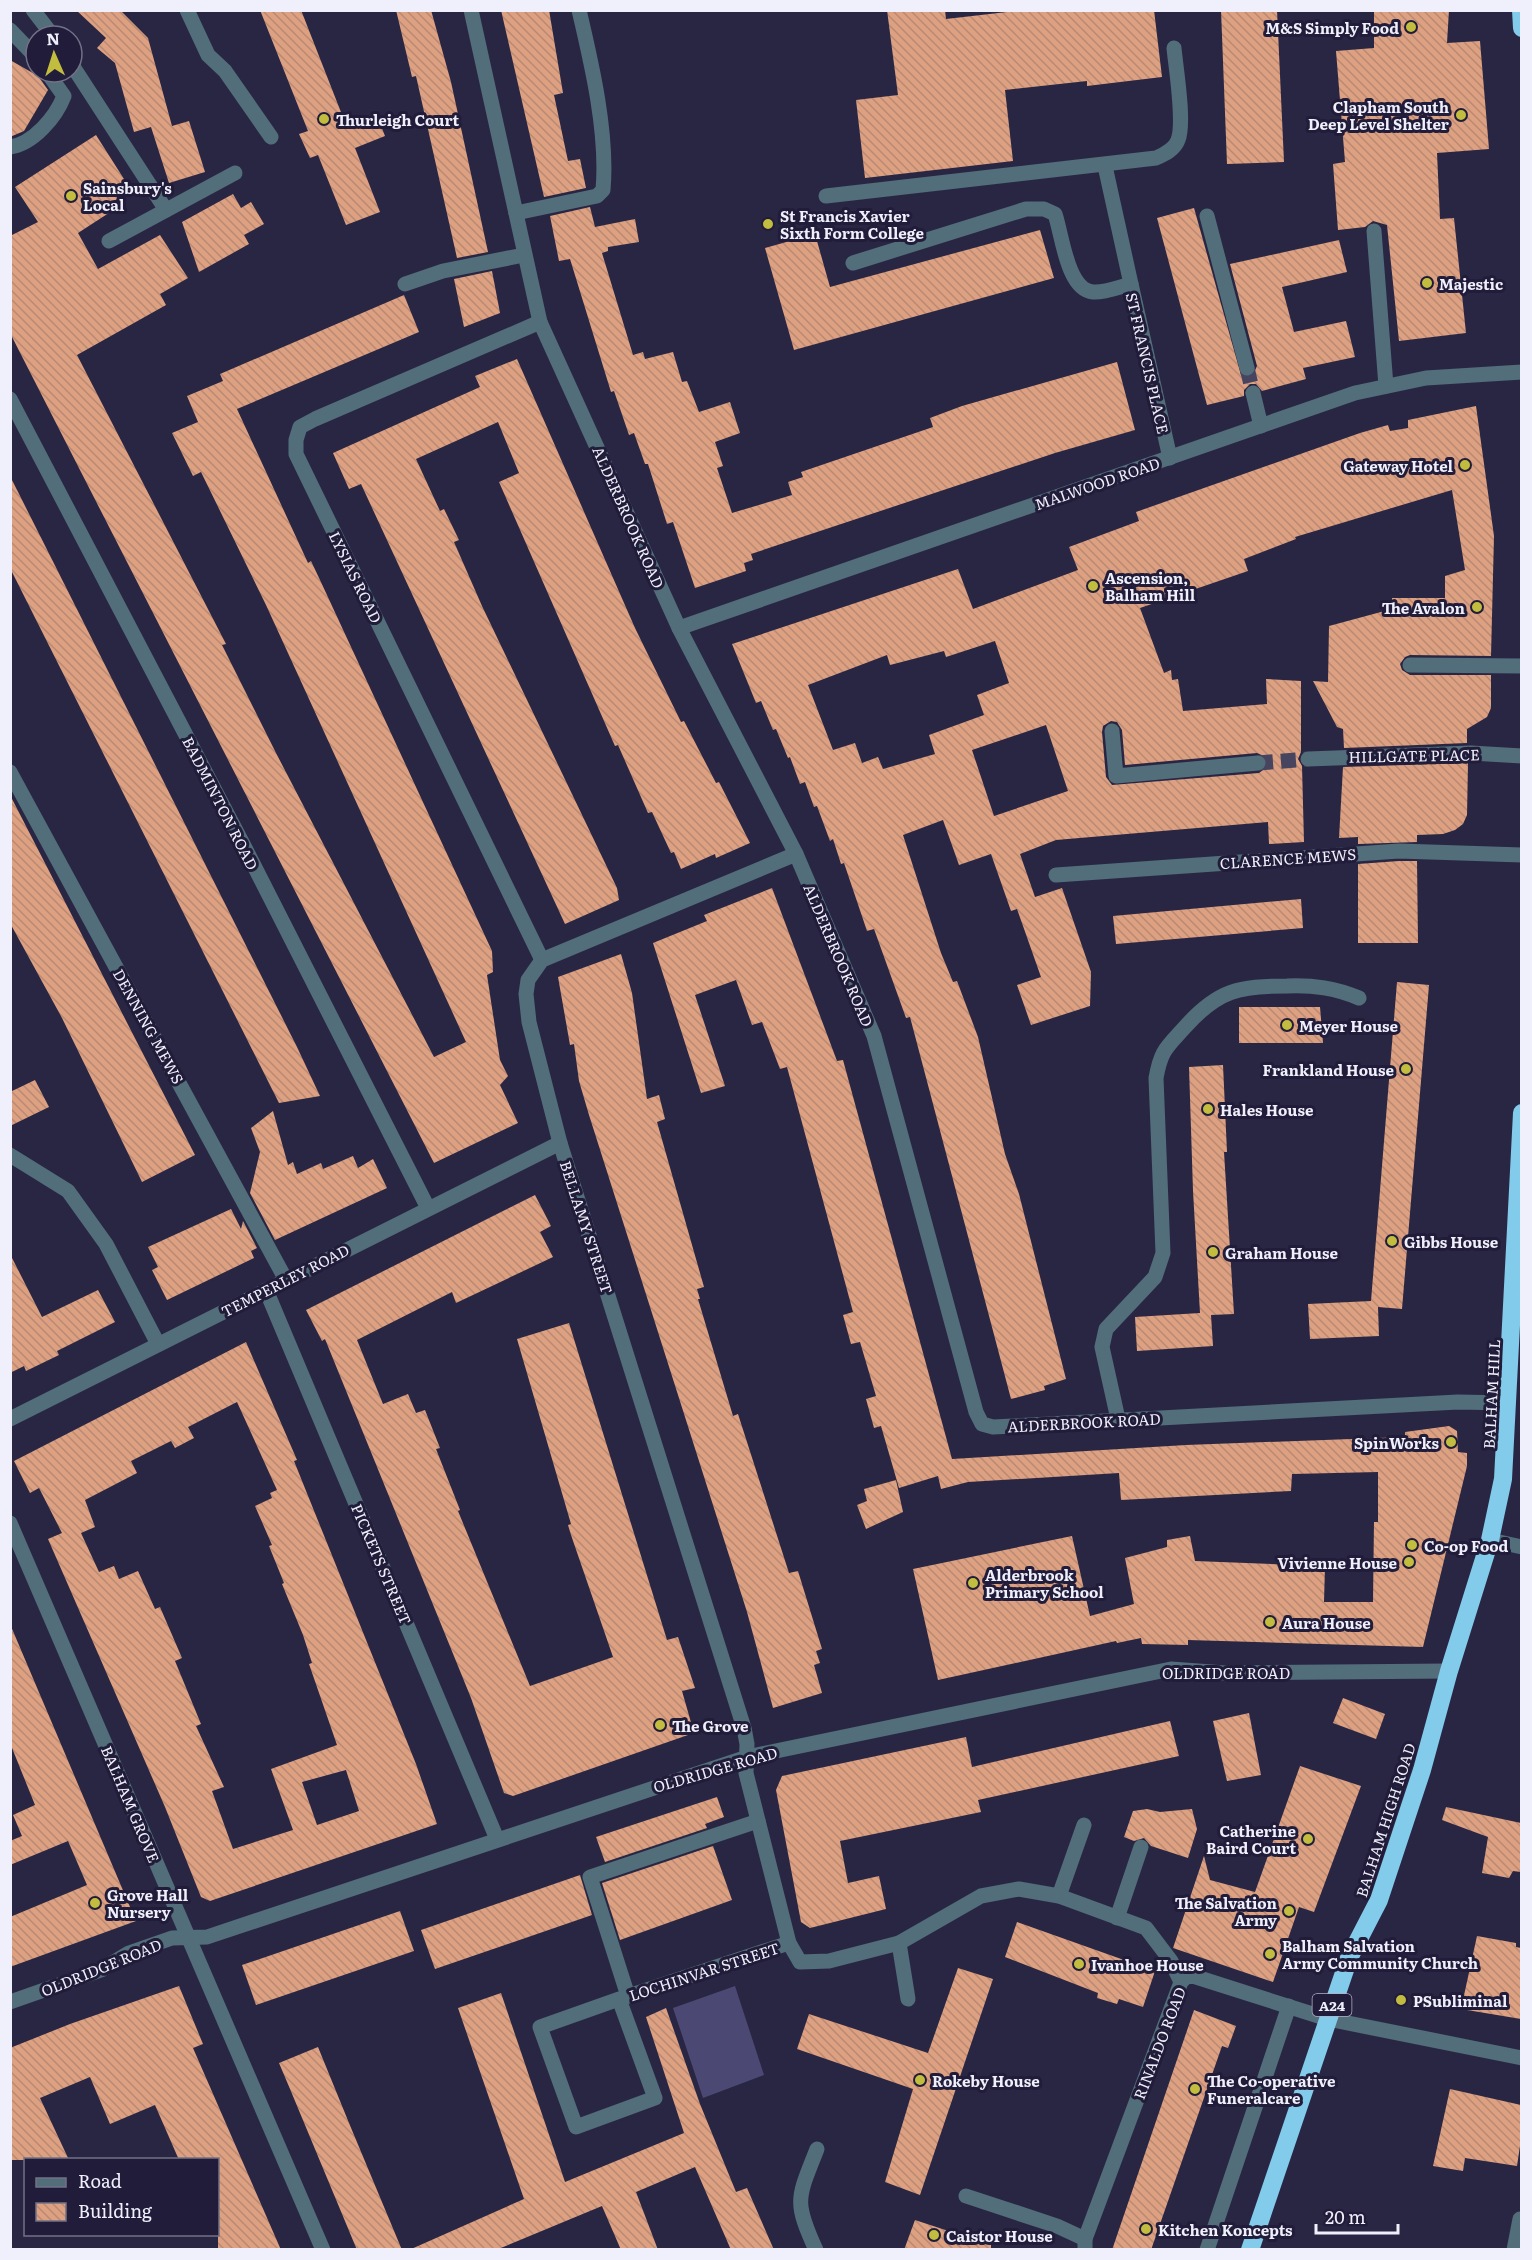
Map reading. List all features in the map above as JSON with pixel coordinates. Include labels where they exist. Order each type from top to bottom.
[{"type":"highway","points":[[1521,10],[1521,28]]},
{"type":"highway","name":"BALHAM HILL","points":[[1449,1671],[1490,1540],[1503,1479],[1508,1403],[1516,1361],[1521,1113]]},
{"type":"highway","name":"BALHAM HIGH ROAD","points":[[1250,2250],[1349,1958],[1379,1900],[1422,1770],[1449,1671]]},
{"type":"street","points":[[33,10],[44,24]]},
{"type":"street","points":[[187,10],[208,54],[225,71],[271,137]]},
{"type":"street","name":"ALDERBROOK ROAD","points":[[471,10],[540,322],[679,628],[796,854],[874,1036],[976,1412],[982,1424],[993,1427],[1458,1402],[1508,1403]]},
{"type":"street","points":[[516,213],[597,196],[603,190],[600,122],[592,64],[579,10]]},
{"type":"street","points":[[10,30],[24,45]]},
{"type":"street","points":[[825,196],[1105,166],[1156,158],[1169,152],[1178,141],[1181,124],[1174,48]]},
{"type":"street","points":[[84,83],[166,210]]},
{"type":"street","points":[[10,147],[20,146],[36,134],[60,106],[64,96],[56,84]]},
{"type":"street","points":[[1105,166],[1131,284]]},
{"type":"street","points":[[109,241],[235,173]]},
{"type":"street","name":"ST FRANCIS PLACE","points":[[853,263],[1026,209],[1044,209],[1055,214],[1068,263],[1078,284],[1094,292],[1131,284],[1170,458]]},
{"type":"street","points":[[1207,216],[1247,368]]},
{"type":"street","points":[[1374,231],[1386,386]]},
{"type":"street","points":[[405,284],[442,271],[524,255]]},
{"type":"street","name":"LYSIAS ROAD","points":[[540,322],[300,427],[296,440],[296,454],[542,960]]},
{"type":"street","name":"MALWOOD ROAD","points":[[679,628],[1355,393],[1426,378],[1521,372]]},
{"type":"street","points":[[1253,393],[1261,426]]},
{"type":"street","name":"BADMINTON ROAD","points":[[10,399],[243,844],[428,1208]]},
{"type":"street","points":[[1410,665],[1521,666]]},
{"type":"street","points":[[1112,731],[1116,776],[1258,763]]},
{"type":"street","name":"HILLGATE PLACE","points":[[1308,759],[1471,753],[1521,756]]},
{"type":"street","name":"DENNING MEWS","points":[[10,772],[286,1280]]},
{"type":"street","name":"CLARENCE MEWS","points":[[1056,874],[1399,850],[1521,855]]},
{"type":"street","points":[[542,960],[796,854]]},
{"type":"street","name":"BELLAMY STREET","points":[[542,960],[528,980],[526,994],[529,1023],[560,1143],[738,1707],[747,1744],[747,1757]]},
{"type":"street","points":[[1118,1419],[1102,1347],[1106,1329],[1155,1277],[1163,1253],[1156,1078],[1160,1055],[1202,1008],[1223,995],[1248,986],[1319,985],[1359,998]]},
{"type":"street","name":"TEMPERLEY ROAD","points":[[10,1419],[560,1143]]},
{"type":"street","points":[[10,1155],[68,1191],[106,1244],[158,1344]]},
{"type":"street","name":"PICKETS STREET","points":[[266,1290],[497,1839]]},
{"type":"street","name":"BALHAM GROVE","points":[[10,1522],[323,2250]]},
{"type":"street","points":[[1490,1540],[1521,1547]]},
{"type":"street","name":"OLDRIDGE ROAD","points":[[10,2002],[101,1970],[129,1953],[172,1938],[207,1937],[747,1757],[1171,1669],[1225,1673],[1449,1671]]},
{"type":"street","name":"LOCHINVAR STREET","points":[[747,1757],[746,1773],[789,1943],[800,1962],[829,1961],[899,1943],[981,1896],[1019,1890],[1059,1896],[1146,1928],[1171,1961],[1181,1982]]},
{"type":"street","points":[[623,1997],[590,1877],[758,1821]]},
{"type":"street","points":[[1059,1896],[1084,1825]]},
{"type":"street","points":[[1117,1918],[1141,1847]]},
{"type":"street","name":"LOCHINVAR STREET","points":[[623,1997],[655,2098],[576,2127],[540,2026],[623,1997],[789,1943]]},
{"type":"street","points":[[899,1943],[908,2000]]},
{"type":"street","name":"RINALDO ROAD","points":[[1085,2244],[1181,1982],[1186,1977],[1193,1976],[1328,2019],[1521,2058]]},
{"type":"street","points":[[1207,2250],[1289,2006]]},
{"type":"street","points":[[816,2250],[801,2217],[798,2202],[817,2149]]},
{"type":"street","points":[[966,2196],[1057,2226],[1085,2244]]},
{"type":"street","points":[[1514,2250],[1520,2219]]},
{"type":"shaded area","points":[[735,1986],[764,2075],[703,2098],[673,2008]]},
{"type":"building","points":[[76,10],[120,10],[148,38],[172,126],[189,121],[205,172],[169,183],[151,127],[134,132],[115,63],[97,48],[106,38]]},
{"type":"building","name":"Thurleigh Court","points":[[260,10],[301,10],[346,125],[376,113],[385,136],[355,148],[380,212],[346,225],[318,155],[310,158],[299,134],[308,131]]},
{"type":"building","points":[[396,10],[431,10],[451,82],[488,252],[457,258],[416,76],[412,77]]},
{"type":"building","points":[[501,10],[549,10],[563,93],[554,95],[568,161],[580,159],[586,188],[544,197]]},
{"type":"building","points":[[887,10],[945,10],[946,19],[1025,10],[1154,10],[1162,77],[1087,86],[1087,81],[1005,90],[1013,161],[865,178],[856,100],[898,95]]},
{"type":"building","points":[[1221,10],[1277,10],[1284,162],[1227,164]]},
{"type":"building","points":[[1374,10],[1449,10],[1447,43],[1480,41],[1489,149],[1437,153],[1440,219],[1454,218],[1466,333],[1399,341],[1387,225],[1373,221],[1365,227],[1338,230],[1333,164],[1345,162],[1336,51],[1374,48]]},
{"type":"building","points":[[10,60],[24,68],[24,84],[44,84],[48,90],[24,131],[10,137]]},
{"type":"building","points":[[96,135],[131,190],[111,203],[115,209],[78,233],[98,269],[160,235],[188,278],[160,294],[166,305],[77,355],[226,644],[222,645],[276,753],[434,1057],[466,1042],[266,605],[201,472],[193,476],[172,433],[198,422],[187,396],[223,381],[220,374],[404,295],[419,332],[237,409],[308,563],[311,561],[320,580],[492,951],[493,972],[487,975],[500,1060],[508,1076],[500,1085],[518,1123],[434,1163],[10,333],[10,236],[38,222],[15,187]]},
{"type":"building","points":[[233,194],[241,208],[251,202],[264,224],[244,235],[249,244],[199,272],[182,222]]},
{"type":"building","points":[[590,207],[595,227],[635,219],[639,242],[608,247],[608,251],[602,253],[633,355],[643,352],[645,359],[673,352],[682,382],[687,381],[699,412],[730,402],[740,433],[715,442],[723,466],[717,468],[732,513],[792,495],[788,482],[803,477],[801,472],[933,427],[930,418],[962,406],[1117,362],[1135,430],[1055,453],[751,554],[753,560],[744,563],[746,571],[695,588],[673,522],[667,524],[648,464],[645,464],[634,433],[629,435],[614,391],[611,392],[570,259],[559,261],[550,216]]},
{"type":"building","points":[[1194,208],[1241,375],[1245,377],[1253,375],[1257,366],[1230,264],[1339,240],[1347,272],[1282,287],[1294,332],[1346,321],[1355,357],[1303,368],[1306,379],[1262,391],[1256,384],[1250,384],[1244,390],[1244,396],[1207,405],[1157,218]]},
{"type":"building","points":[[1040,230],[1054,278],[794,350],[765,248],[815,234],[830,287]]},
{"type":"building","points":[[492,271],[500,313],[464,327],[454,279]]},
{"type":"building","points":[[517,359],[635,628],[681,722],[684,721],[716,783],[719,782],[750,843],[716,858],[715,854],[681,869],[674,852],[671,853],[652,812],[648,813],[618,745],[615,746],[499,482],[519,473],[498,422],[416,459],[440,511],[444,509],[459,540],[454,542],[482,606],[617,888],[619,900],[565,924],[361,484],[349,489],[333,453],[480,387],[475,376]]},
{"type":"building","points":[[1476,406],[1494,536],[1491,656],[1410,655],[1405,657],[1400,664],[1402,670],[1410,675],[1491,675],[1491,708],[1487,717],[1467,729],[1467,743],[1344,748],[1343,729],[1337,727],[1313,681],[1328,682],[1329,626],[1392,609],[1392,598],[1445,598],[1445,576],[1465,570],[1452,490],[1295,537],[1296,539],[1244,559],[1248,571],[1140,608],[1164,673],[1171,670],[1172,680],[1178,679],[1183,711],[1267,704],[1266,679],[1301,681],[1301,752],[1298,759],[1302,766],[1304,842],[1269,844],[1268,822],[1056,840],[1020,854],[1035,897],[1062,888],[1091,972],[1090,1006],[1031,1025],[1017,985],[1041,977],[1017,909],[1011,911],[991,854],[959,865],[943,820],[903,835],[941,953],[953,982],[957,981],[978,1037],[1005,1154],[1019,1194],[1066,1379],[1044,1386],[1045,1390],[1011,1399],[910,1017],[906,1018],[874,929],[867,931],[844,863],[841,864],[833,839],[830,841],[805,782],[800,784],[790,757],[788,758],[776,729],[773,730],[761,701],[756,703],[732,644],[958,569],[973,609],[1078,570],[1069,547],[1139,521],[1136,512],[1360,433],[1388,425],[1390,431],[1408,428],[1408,420]],"holes":[[[995,641],[1009,683],[977,695],[984,715],[929,735],[935,754],[883,769],[878,757],[862,763],[855,743],[833,750],[808,685],[887,655],[890,665],[944,651],[946,657]],[[1111,721],[1117,722],[1122,730],[1125,765],[1257,753],[1266,757],[1267,767],[1259,773],[1112,785],[1106,777],[1103,726]],[[1046,725],[1068,791],[994,816],[972,750]]]},
{"type":"building","points":[[10,476],[320,1096],[279,1103],[10,568]]},
{"type":"building","points":[[1468,763],[1467,815],[1463,824],[1455,830],[1443,834],[1417,835],[1417,842],[1358,844],[1358,837],[1339,838],[1343,767]]},
{"type":"building","points":[[10,795],[195,1155],[142,1182],[62,1018],[10,923]]},
{"type":"building","points":[[1417,861],[1418,943],[1358,943],[1358,864]]},
{"type":"building","points":[[772,888],[837,1061],[843,1060],[952,1459],[1186,1445],[1405,1437],[1405,1432],[1449,1426],[1457,1431],[1458,1452],[1467,1453],[1467,1466],[1423,1647],[1188,1640],[1188,1645],[1142,1644],[1141,1638],[1117,1643],[1116,1641],[938,1680],[913,1569],[1072,1536],[1090,1616],[1134,1604],[1125,1558],[1167,1547],[1167,1540],[1190,1536],[1195,1561],[1325,1566],[1324,1602],[1373,1602],[1374,1522],[1378,1522],[1378,1472],[1292,1474],[1291,1491],[1121,1500],[1119,1473],[968,1482],[941,1489],[938,1476],[899,1488],[881,1426],[874,1428],[866,1399],[876,1396],[860,1342],[851,1344],[843,1315],[853,1312],[787,1067],[780,1069],[762,1022],[752,1025],[736,980],[695,995],[725,1086],[701,1093],[653,943],[707,921],[704,915]]},
{"type":"building","points":[[1301,899],[1303,928],[1116,944],[1113,916]]},
{"type":"building","points":[[621,954],[632,993],[647,1099],[659,1095],[665,1119],[657,1122],[704,1287],[697,1289],[700,1299],[698,1299],[733,1416],[738,1414],[789,1573],[798,1571],[822,1649],[816,1651],[820,1663],[814,1665],[822,1693],[773,1708],[747,1612],[589,1115],[579,1081],[574,1044],[570,1045],[558,977]]},
{"type":"building","points":[[1397,982],[1429,985],[1402,1309],[1378,1307],[1379,1336],[1310,1339],[1308,1304],[1371,1301]]},
{"type":"building","name":"Meyer House","points":[[1239,1007],[1320,1007],[1323,1043],[1239,1043]]},
{"type":"building","name":"Graham House","points":[[1223,1065],[1227,1152],[1224,1152],[1234,1314],[1211,1315],[1213,1346],[1137,1351],[1135,1317],[1200,1313],[1189,1067]]},
{"type":"building","points":[[35,1080],[49,1107],[10,1126],[10,1092]]},
{"type":"building","points":[[273,1111],[288,1165],[293,1162],[297,1174],[321,1163],[323,1169],[353,1156],[358,1168],[373,1159],[387,1188],[275,1240],[250,1193],[260,1152],[251,1128]]},
{"type":"building","points":[[535,1195],[551,1226],[540,1232],[553,1257],[456,1303],[452,1292],[357,1340],[383,1404],[408,1394],[416,1413],[425,1410],[440,1448],[436,1449],[460,1510],[458,1511],[530,1686],[613,1657],[571,1535],[568,1525],[571,1524],[517,1339],[569,1323],[667,1640],[678,1637],[695,1688],[682,1691],[692,1726],[688,1735],[513,1796],[504,1793],[471,1698],[325,1339],[322,1341],[306,1310]]},
{"type":"building","points":[[231,1209],[241,1229],[243,1221],[257,1248],[251,1251],[254,1258],[167,1300],[152,1270],[158,1267],[148,1247]]},
{"type":"building","points":[[10,1254],[42,1317],[98,1290],[115,1322],[57,1351],[59,1355],[26,1371],[24,1366],[10,1373]]},
{"type":"building","points":[[246,1342],[297,1460],[294,1461],[416,1764],[437,1824],[210,1901],[201,1897],[165,1807],[48,1539],[62,1533],[39,1488],[30,1493],[14,1461]],"holes":[[[237,1402],[277,1490],[270,1493],[272,1498],[255,1506],[272,1545],[269,1546],[284,1583],[282,1584],[303,1635],[312,1663],[309,1664],[337,1745],[271,1769],[293,1830],[233,1849],[212,1791],[224,1787],[196,1726],[201,1724],[175,1661],[182,1658],[160,1607],[155,1609],[138,1571],[119,1579],[114,1566],[99,1572],[81,1533],[95,1527],[85,1500],[137,1473],[131,1461],[171,1441],[175,1448],[194,1438],[188,1427]],[[346,1770],[359,1811],[317,1825],[302,1782]]]},
{"type":"building","points":[[896,1480],[903,1512],[866,1529],[857,1505],[867,1501],[864,1489]]},
{"type":"building","points":[[10,1624],[136,1921],[10,1967],[10,1917],[87,1885],[68,1841],[10,1865],[10,1841],[22,1836],[13,1815],[35,1805],[10,1743]]},
{"type":"building","points":[[1343,1698],[1385,1714],[1376,1739],[1333,1723]]},
{"type":"building","points":[[1249,1713],[1261,1775],[1227,1781],[1213,1721]]},
{"type":"building","points":[[1170,1721],[1179,1756],[978,1800],[981,1812],[840,1841],[848,1883],[879,1876],[886,1909],[810,1928],[801,1922],[776,1790],[782,1776],[966,1737],[972,1767]]},
{"type":"building","points":[[1300,1766],[1361,1786],[1314,1912],[1299,1907],[1273,1982],[1173,1948],[1204,1856],[1210,1880],[1255,1892]]},
{"type":"building","points":[[717,1797],[724,1817],[705,1824],[707,1828],[605,1862],[596,1837]]},
{"type":"building","points":[[1446,1807],[1521,1823],[1521,1872],[1513,1871],[1509,1878],[1482,1873],[1488,1837],[1442,1820]]},
{"type":"building","points":[[1147,1809],[1160,1812],[1192,1809],[1197,1829],[1188,1858],[1151,1846],[1144,1838],[1134,1841],[1124,1837],[1133,1811]]},
{"type":"building","points":[[713,1846],[732,1900],[620,1940],[602,1883]]},
{"type":"building","points":[[580,1875],[592,1915],[435,1969],[421,1930]]},
{"type":"building","points":[[400,1911],[414,1951],[256,2005],[242,1965]]},
{"type":"building","name":"Ivanhoe House","points":[[1017,1922],[1155,1971],[1143,2007],[1119,1999],[1117,2004],[1097,1998],[1098,1993],[1005,1957]]},
{"type":"building","points":[[1477,1936],[1516,1943],[1516,1947],[1521,1948],[1521,2019],[1461,2009]]},
{"type":"building","name":"Rokeby House","points":[[958,1968],[993,1979],[920,2195],[885,2182],[913,2089],[797,2049],[809,2014],[928,2053]]},
{"type":"building","points":[[179,1986],[203,2044],[193,2048],[281,2250],[218,2250],[219,2158],[178,2158],[155,2105],[110,2124],[90,2077],[40,2098],[68,2158],[10,2160],[10,2048],[70,2024]]},
{"type":"building","points":[[501,1993],[565,2182],[684,2133],[646,2017],[666,2008],[700,2104],[736,2192],[747,2188],[774,2250],[731,2250],[695,2167],[636,2192],[658,2250],[621,2250],[602,2206],[496,2250],[409,2250],[524,2199],[458,2008]]},
{"type":"building","points":[[1194,2010],[1236,2026],[1228,2048],[1222,2046],[1151,2250],[1112,2250]]},
{"type":"building","points":[[318,2047],[402,2250],[357,2250],[279,2063]]},
{"type":"building","points":[[1450,2089],[1521,2105],[1521,2139],[1517,2166],[1465,2158],[1463,2171],[1433,2166]]},
{"type":"building","name":"Caistor House","points":[[915,2220],[991,2245],[991,2250],[904,2250]]},
{"type":"tunnel","points":[[1247,368],[1253,393]]},
{"type":"tunnel","points":[[1258,763],[1308,759]]},
{"type":"place","name":"M&S Simply Food","points":[[1411,27]]},
{"type":"place","name":"Clapham South Deep Level Shelter","points":[[1461,115]]},
{"type":"place","name":"Thurleigh Court","points":[[324,119]]},
{"type":"place","name":"Sainsbury's Local","points":[[71,196]]},
{"type":"place","name":"St Francis Xavier Sixth Form College","points":[[768,224]]},
{"type":"place","name":"Majestic","points":[[1427,283]]},
{"type":"place","name":"Gateway Hotel","points":[[1465,465]]},
{"type":"place","name":"Ascension, Balham Hill","points":[[1093,586]]},
{"type":"place","name":"The Avalon","points":[[1477,607]]},
{"type":"place","name":"Meyer House","points":[[1287,1025]]},
{"type":"place","name":"Frankland House","points":[[1406,1069]]},
{"type":"place","name":"Hales House","points":[[1208,1109]]},
{"type":"place","name":"Gibbs House","points":[[1392,1241]]},
{"type":"place","name":"Graham House","points":[[1213,1252]]},
{"type":"place","name":"SpinWorks","points":[[1451,1442]]},
{"type":"place","name":"Co-op Food","points":[[1412,1545]]},
{"type":"place","name":"Vivienne House","points":[[1409,1562]]},
{"type":"place","name":"Alderbrook Primary School","points":[[973,1583]]},
{"type":"place","name":"Aura House","points":[[1270,1622]]},
{"type":"place","name":"The Grove","points":[[660,1725]]},
{"type":"place","name":"Catherine Baird Court","points":[[1308,1839]]},
{"type":"place","name":"Grove Hall Nursery","points":[[95,1903]]},
{"type":"place","name":"The Salvation Army","points":[[1289,1911]]},
{"type":"place","name":"Balham Salvation Army Community Church","points":[[1270,1954]]},
{"type":"place","name":"Ivanhoe House","points":[[1079,1964]]},
{"type":"place","name":"PSubliminal","points":[[1401,2000]]},
{"type":"place","name":"Rokeby House","points":[[920,2080]]},
{"type":"place","name":"The Co-operative Funeralcare","points":[[1195,2089]]},
{"type":"place","name":"Kitchen Koncepts","points":[[1146,2229]]},
{"type":"place","name":"Caistor House","points":[[934,2235]]}]
